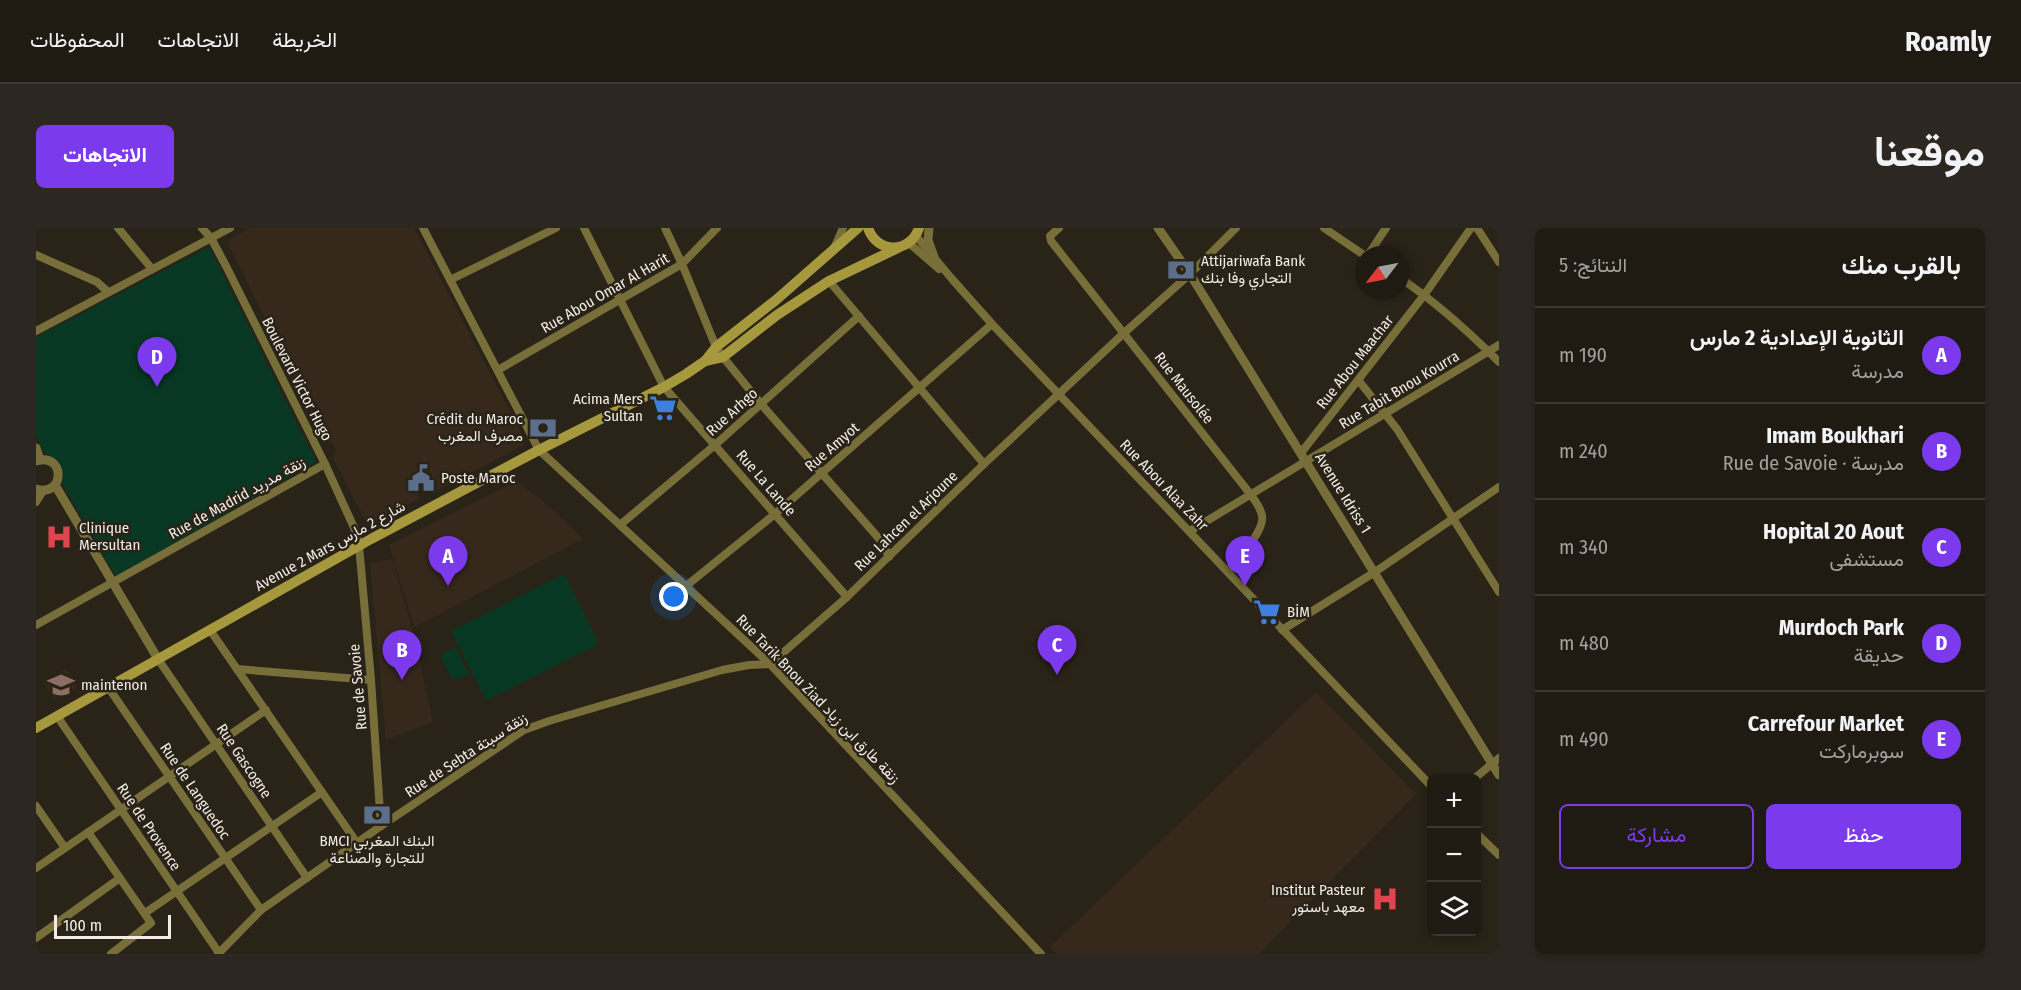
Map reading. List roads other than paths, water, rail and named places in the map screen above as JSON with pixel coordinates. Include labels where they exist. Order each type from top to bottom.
[{"type":"main road","name":"Avenue 2 Mars شارع 2 مارس","points":[[36,728],[359,545],[664,387],[705,361],[716,347],[776,300],[858,228]]},
{"type":"main road","points":[[868,228],[878,243],[889,248],[898,248]]},
{"type":"main road","name":"Avenue 2 Mars شارع 2 مارس","points":[[705,361],[723,357],[777,315],[829,281],[898,248],[915,236]]},
{"type":"street","points":[[118,228],[152,269]]},
{"type":"street","name":"Boulevard Victor Hugo","points":[[202,228],[211,238],[325,464],[356,532],[359,545]]},
{"type":"street","points":[[36,331],[230,228]]},
{"type":"street","points":[[423,228],[539,450]]},
{"type":"street","points":[[450,280],[556,228]]},
{"type":"street","name":"Rue La Lande","points":[[584,228],[664,387],[847,597]]},
{"type":"street","points":[[665,228],[716,347],[760,404],[882,542],[889,557]]},
{"type":"street","name":"Rue Abou Omar Al Harit","points":[[498,370],[682,264],[717,228]]},
{"type":"street","points":[[834,248],[843,228]]},
{"type":"street","points":[[929,228],[928,240],[934,257]]},
{"type":"street","name":"Rue Mausolée","points":[[1059,228],[1050,236],[1050,240],[1251,495],[1263,517],[1261,526],[1249,545],[1228,571]]},
{"type":"street","name":"Avenue Idriss 1","points":[[1158,228],[1190,274],[1495,761],[1499,775]]},
{"type":"street","name":"Rue Lahcen el Arjoune","points":[[770,664],[847,597],[984,464],[1190,274],[1236,228]]},
{"type":"street","points":[[1324,228],[1355,248]]},
{"type":"street","points":[[1373,246],[1386,228]]},
{"type":"street","name":"Rue Abou Maachar","points":[[1301,453],[1425,294],[1471,228]]},
{"type":"street","points":[[1478,228],[1499,262]]},
{"type":"street","name":"Rue Abou Alaa Zahr","points":[[915,236],[952,279]]},
{"type":"street","name":"Rue Abou Alaa Zahr","points":[[915,236],[993,324],[1427,783]]},
{"type":"street","points":[[36,255],[97,282],[108,292]]},
{"type":"street","points":[[829,281],[984,464]]},
{"type":"street","points":[[1409,284],[1425,294],[1499,362]]},
{"type":"street","name":"Rue Arhgo","points":[[620,525],[715,445],[859,316]]},
{"type":"street","name":"Rue Amyot","points":[[686,586],[775,514],[993,324]]},
{"type":"street","name":"Rue Tabit Bnou Kourra","points":[[1190,531],[1499,345]]},
{"type":"street","points":[[1359,381],[1387,414],[1499,592]]},
{"type":"street","points":[[36,448],[38,460],[48,460],[56,467],[59,474],[51,489],[39,490],[36,502]]},
{"type":"street","name":"Rue Tarik Bnou Ziad زنقة طارق ابن زياد","points":[[539,450],[770,664],[1041,954]]},
{"type":"street","name":"Rue de Madrid زنقة مدريد","points":[[36,625],[325,464]]},
{"type":"street","points":[[55,485],[158,659]]},
{"type":"street","points":[[1282,630],[1375,572],[1499,487]]},
{"type":"street","points":[[882,542],[898,548]]},
{"type":"street","name":"Rue de Savoie","points":[[359,545],[381,826]]},
{"type":"street","points":[[210,630],[357,843]]},
{"type":"street","name":"Rue Gascogne","points":[[158,659],[307,878]]},
{"type":"street","name":"Rue de Sebta زنقة سبتة","points":[[218,953],[261,910],[489,753],[535,726],[722,670],[770,664]]},
{"type":"street","points":[[237,669],[371,680]]},
{"type":"street","name":"Rue de Languedoc","points":[[108,687],[261,910]]},
{"type":"street","points":[[36,868],[266,711]]},
{"type":"street","name":"Rue de Provence","points":[[57,716],[218,953]]},
{"type":"street","points":[[1480,774],[1495,761]]},
{"type":"street","points":[[145,913],[322,792]]},
{"type":"street","points":[[36,806],[65,848]]},
{"type":"street","points":[[88,832],[151,924],[111,954]]},
{"type":"street","points":[[1481,838],[1498,853]]},
{"type":"street","points":[[36,938],[120,878]]},
{"type":"place","name":"Attijariwafa Bank التجاري وفا بنك","points":[[1181,270]]},
{"type":"place","name":"Murdoch Park","points":[[157,387]]},
{"type":"place","name":"Acima Mers Sultan","points":[[663,408]]},
{"type":"place","name":"Crédit du Maroc مصرف المغرب","points":[[543,428]]},
{"type":"place","name":"Poste Maroc","points":[[421,478]]},
{"type":"place","name":"Clinique Mersultan","points":[[59,537]]},
{"type":"place","name":"الثانوية الإعدادية 2 مارس","points":[[448,586]]},
{"type":"place","name":"Carrefour Market","points":[[1245,586]]},
{"type":"place","name":"BİM","points":[[1267,612]]},
{"type":"place","name":"Hopital 20 Aout","points":[[1057,675]]},
{"type":"place","name":"Imam Boukhari","points":[[402,680]]},
{"type":"place","name":"maintenon","points":[[61,685]]},
{"type":"place","name":"BMCI البنك المغربي للتجارة والصناعة","points":[[377,815]]},
{"type":"place","name":"Institut Pasteur معهد باستور","points":[[1385,899]]}]
